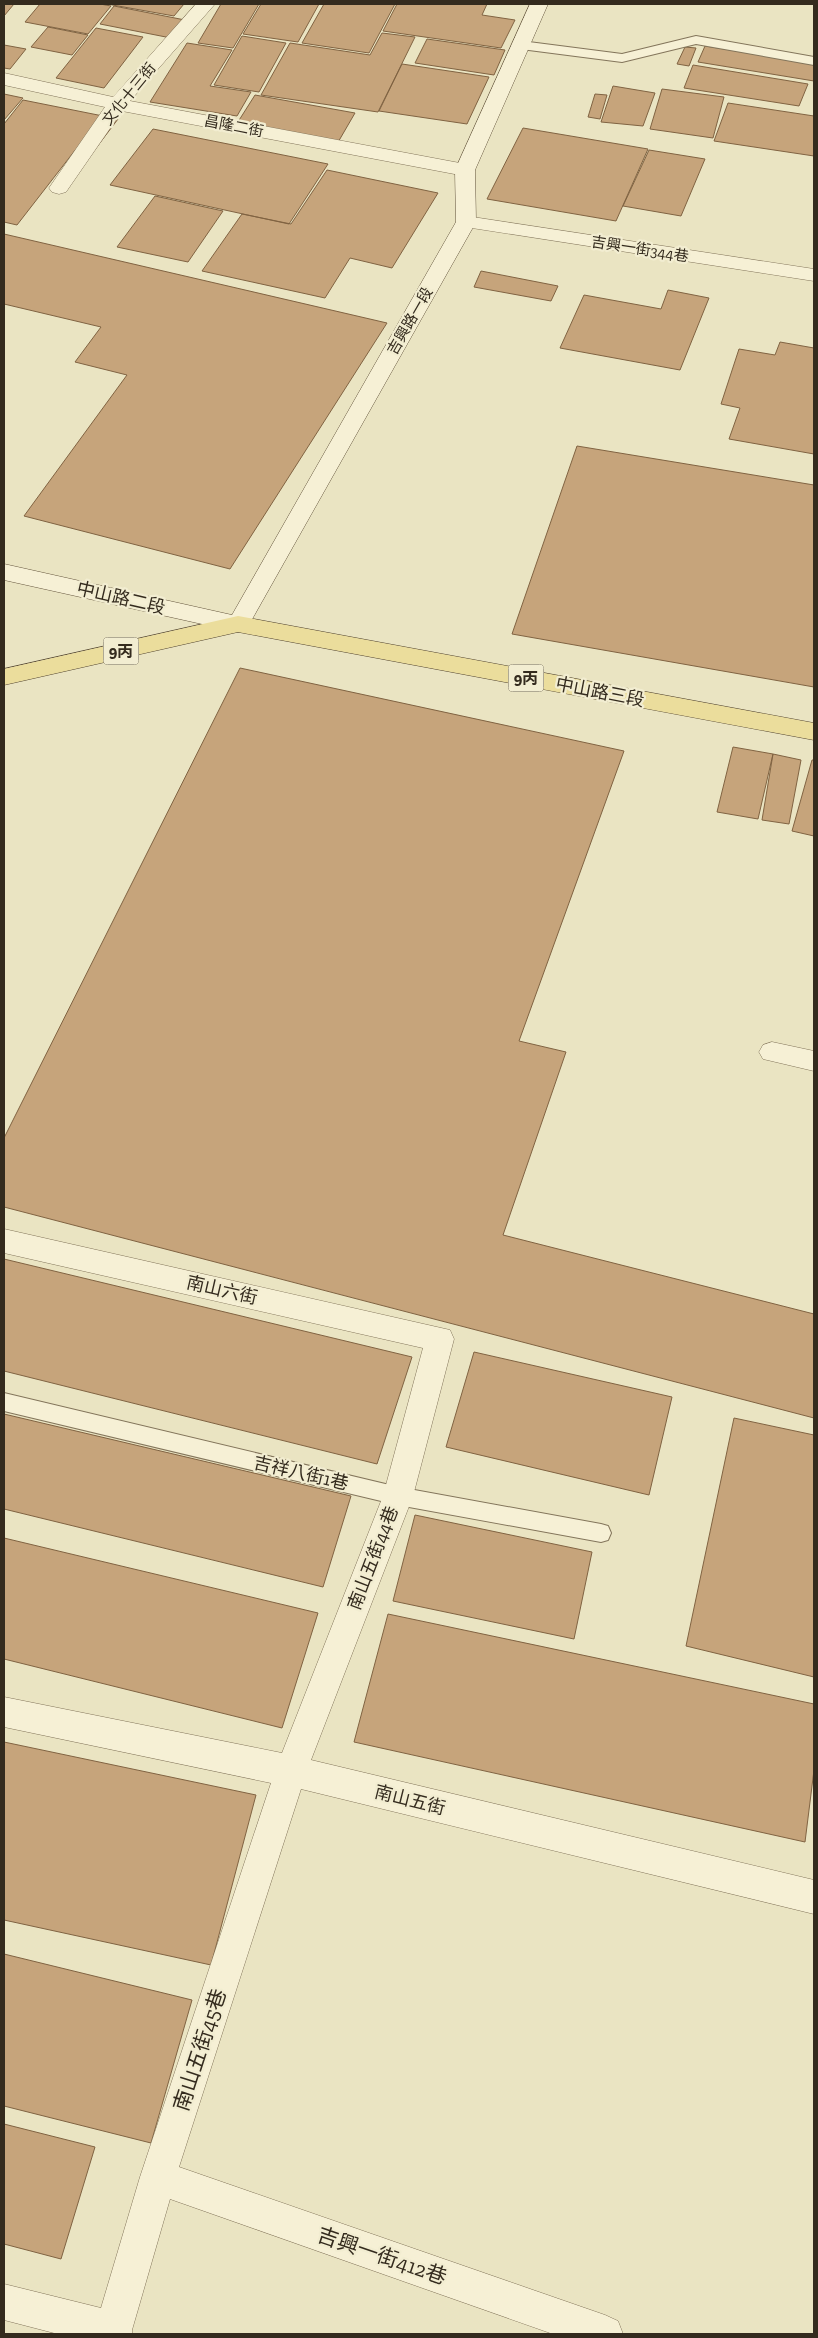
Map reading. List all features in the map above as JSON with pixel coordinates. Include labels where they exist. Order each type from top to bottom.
[{"type":"main road","name":"9丙","points":[[4,677],[238,624]]},
{"type":"main road","name":"中山路三段","points":[[238,624],[814,732]]},
{"type":"street","name":"文化十三街","points":[[59,188],[117,104],[206,4]]},
{"type":"street","points":[[466,222],[465,170],[539,4]]},
{"type":"street","name":"昌隆二街","points":[[4,79],[117,104],[465,170]]},
{"type":"street","name":"吉興一街344巷","points":[[466,222],[814,275]]},
{"type":"street","name":"吉興路一段","points":[[238,624],[466,222]]},
{"type":"street","name":"中山路二段","points":[[4,572],[238,624]]},
{"type":"street","points":[[772,1052],[814,1061]]},
{"type":"street","name":"南山六街","points":[[4,1241],[440,1339]]},
{"type":"street","name":"南山五街44巷","points":[[291,1771],[398,1496],[440,1339]]},
{"type":"street","name":"南山五街","points":[[4,1712],[291,1771],[814,1898]]},
{"type":"street","name":"南山五街45巷","points":[[113,2332],[158,2177],[291,1771]]},
{"type":"street","name":"吉興一街412巷","points":[[158,2177],[604,2334]]},
{"type":"street","points":[[4,2302],[113,2332]]},
{"type":"lane","points":[[521,45],[622,58],[696,40],[814,61]]},
{"type":"lane","name":"吉祥八街1巷","points":[[4,1402],[398,1496],[601,1533]]},
{"type":"building","points":[[4,4],[14,4],[4,16]]},
{"type":"building","points":[[40,4],[100,4],[111,6],[88,34],[25,22]]},
{"type":"building","points":[[107,4],[184,4],[174,16]]},
{"type":"building","points":[[221,4],[259,4],[233,48],[198,43]]},
{"type":"building","points":[[261,4],[319,4],[298,42],[243,34]]},
{"type":"building","points":[[324,4],[395,4],[369,53],[302,43]]},
{"type":"building","points":[[397,4],[487,4],[482,15],[515,20],[501,48],[383,31]]},
{"type":"building","points":[[114,6],[185,20],[171,38],[100,24]]},
{"type":"building","points":[[48,27],[88,35],[72,55],[31,47]]},
{"type":"building","points":[[96,28],[143,37],[104,88],[56,78]]},
{"type":"building","points":[[382,33],[415,37],[378,112],[261,95],[290,43],[370,55]]},
{"type":"building","points":[[242,36],[286,43],[259,92],[214,85]]},
{"type":"building","points":[[427,39],[505,50],[494,75],[415,63]]},
{"type":"building","points":[[187,43],[232,50],[210,86],[251,92],[237,116],[150,102]]},
{"type":"building","points":[[4,45],[26,49],[10,69],[4,68]]},
{"type":"building","points":[[705,46],[814,63],[814,81],[698,62]]},
{"type":"building","points":[[685,47],[696,48],[689,66],[677,64]]},
{"type":"building","points":[[402,64],[489,77],[467,124],[379,111]]},
{"type":"building","points":[[693,65],[808,84],[799,106],[684,88]]},
{"type":"building","points":[[613,86],[655,93],[643,126],[601,122]]},
{"type":"building","points":[[662,89],[724,97],[713,138],[650,129]]},
{"type":"building","points":[[4,94],[23,98],[4,120]]},
{"type":"building","points":[[595,94],[607,95],[600,119],[588,117]]},
{"type":"building","points":[[255,95],[355,113],[337,144],[236,125]]},
{"type":"building","points":[[23,100],[118,119],[93,152],[76,149],[17,225],[4,222],[4,124]]},
{"type":"building","points":[[728,103],[814,116],[814,156],[714,141]]},
{"type":"building","points":[[523,128],[648,149],[616,221],[487,199]]},
{"type":"building","points":[[153,129],[328,164],[289,224],[110,185]]},
{"type":"building","points":[[649,150],[705,159],[681,216],[623,206]]},
{"type":"building","points":[[327,170],[438,193],[392,268],[350,258],[325,298],[202,271],[242,214],[291,224]]},
{"type":"building","points":[[155,196],[223,211],[188,262],[117,247]]},
{"type":"building","points":[[4,234],[387,323],[230,569],[24,516],[127,375],[75,362],[101,327],[4,304]]},
{"type":"building","points":[[481,271],[558,286],[551,301],[474,287]]},
{"type":"building","points":[[668,290],[709,298],[680,370],[560,348],[584,295],[661,309]]},
{"type":"building","points":[[780,342],[814,348],[814,454],[729,439],[740,408],[721,404],[739,349],[775,355]]},
{"type":"building","points":[[577,446],[814,485],[814,687],[512,634]]},
{"type":"building","points":[[240,668],[624,751],[519,1041],[566,1052],[503,1235],[814,1314],[814,1418],[4,1207],[4,1138]]},
{"type":"building","points":[[733,747],[773,754],[758,819],[717,812]]},
{"type":"building","points":[[773,754],[801,760],[789,824],[762,820]]},
{"type":"building","points":[[812,760],[814,760],[814,836],[792,831]]},
{"type":"building","points":[[4,1259],[412,1357],[377,1464],[4,1371]]},
{"type":"building","points":[[474,1352],[672,1397],[649,1495],[446,1447]]},
{"type":"building","points":[[4,1414],[351,1496],[323,1587],[4,1509]]},
{"type":"building","points":[[734,1418],[814,1435],[814,1677],[686,1646]]},
{"type":"building","points":[[415,1515],[592,1552],[574,1639],[393,1601]]},
{"type":"building","points":[[4,1538],[318,1613],[282,1728],[4,1659]]},
{"type":"building","points":[[388,1614],[814,1704],[814,1770],[805,1842],[354,1742]]},
{"type":"building","points":[[4,1742],[256,1795],[211,1965],[4,1920]]},
{"type":"building","points":[[4,1954],[192,2000],[151,2143],[4,2106]]},
{"type":"building","points":[[4,2124],[95,2147],[61,2259],[4,2244]]}]
